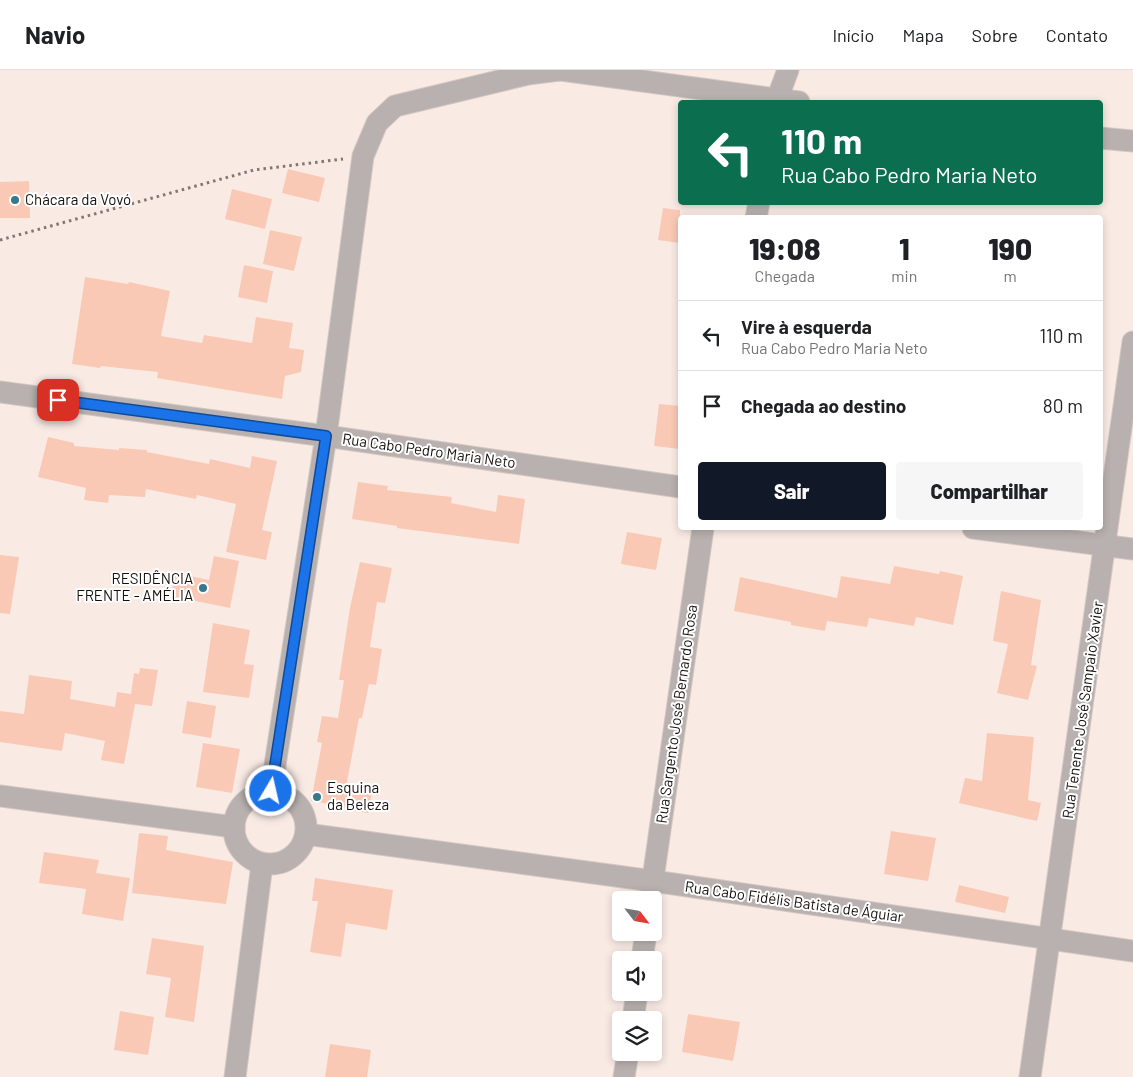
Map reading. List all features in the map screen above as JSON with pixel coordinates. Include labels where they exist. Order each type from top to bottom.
[{"type":"street","points":[[271,791],[326,436],[363,156],[377,123],[395,106],[528,74],[560,70],[769,100]]},
{"type":"street","points":[[776,100],[788,70]]},
{"type":"street","points":[[1103,138],[1133,142]]},
{"type":"street","name":"Rua Tenente José Sampaio Xavier","points":[[1030,1077],[1106,546],[1133,342]]},
{"type":"street","name":"Rua Cabo Pedro Maria Neto","points":[[0,392],[326,436],[678,487]]},
{"type":"street","name":"Rua Sargento José Bernardo Rosa","points":[[652,891],[704,530]]},
{"type":"street","points":[[988,530],[1133,549]]},
{"type":"street","points":[[271,791],[284,793],[294,800],[302,810],[306,822],[306,834],[302,846],[295,855],[285,861],[274,864],[262,864],[252,860],[243,853],[236,843],[234,820],[239,808],[248,798],[259,792],[271,791]]},
{"type":"street","points":[[0,796],[234,826]]},
{"type":"street","name":"Rua Cabo Fidélis Batista de Águiar","points":[[306,834],[652,891]]},
{"type":"street","points":[[235,1077],[262,864]]},
{"type":"street","name":"Rua Cabo Fidélis Batista de Águiar","points":[[662,892],[1133,951]]},
{"type":"street","points":[[624,1077],[627,1061]]},
{"type":"path","points":[[0,240],[254,170],[363,156]]},
{"type":"building","points":[[288,169],[325,178],[319,202],[282,193]]},
{"type":"building","name":"Chácara da Vovó","points":[[29,181],[30,218],[0,218],[0,182]]},
{"type":"building","points":[[232,189],[272,199],[265,229],[225,219]]},
{"type":"building","points":[[663,208],[680,210],[680,215],[678,215],[678,243],[658,240]]},
{"type":"building","points":[[270,230],[302,237],[294,271],[263,264]]},
{"type":"building","points":[[244,265],[273,271],[267,303],[238,297]]},
{"type":"building","points":[[85,277],[128,284],[129,282],[170,291],[161,336],[202,343],[204,335],[252,343],[256,317],[293,323],[289,348],[304,350],[301,372],[285,376],[282,399],[157,378],[158,372],[72,364]]},
{"type":"building","points":[[659,404],[678,406],[678,449],[654,446]]},
{"type":"building","points":[[48,437],[74,443],[74,446],[119,450],[119,448],[147,450],[147,452],[209,464],[210,459],[250,468],[252,456],[277,461],[262,530],[272,532],[266,560],[226,552],[236,504],[197,495],[196,499],[146,489],[145,497],[109,495],[108,503],[84,500],[86,488],[38,477]]},
{"type":"building","points":[[358,482],[388,486],[387,490],[452,497],[451,503],[496,512],[498,495],[525,499],[519,544],[397,528],[397,526],[352,519]]},
{"type":"building","points":[[627,532],[662,538],[656,570],[621,564]]},
{"type":"building","points":[[0,555],[19,557],[10,614],[0,613]]},
{"type":"building","name":"RESIDÊNCIA FRENTE - AMÉLIA","points":[[214,556],[239,561],[230,608],[171,596],[176,573],[209,580]]},
{"type":"building","points":[[360,562],[392,568],[385,603],[377,602],[370,647],[382,649],[376,685],[369,684],[362,718],[359,718],[346,787],[372,791],[368,813],[349,810],[349,807],[311,801],[322,743],[317,742],[322,716],[338,718],[344,680],[339,680],[350,608]]},
{"type":"building","points":[[894,566],[939,574],[940,571],[963,576],[953,625],[916,617],[914,626],[869,618],[867,627],[827,621],[825,631],[734,611],[740,577],[837,598],[841,576],[890,584]]},
{"type":"building","points":[[1001,591],[1041,600],[1031,665],[1037,666],[1028,700],[997,693],[1008,644],[993,641]]},
{"type":"building","points":[[213,623],[250,630],[244,664],[254,665],[249,698],[203,692]]},
{"type":"building","points":[[140,668],[158,670],[152,706],[135,704],[124,764],[101,760],[105,741],[65,733],[62,751],[0,742],[0,711],[24,714],[29,675],[72,681],[70,699],[115,707],[117,692],[131,694],[134,673],[139,674]]},
{"type":"building","points":[[187,701],[216,706],[211,738],[182,733]]},
{"type":"building","points":[[987,733],[1034,737],[1028,800],[1041,803],[1037,821],[959,803],[965,778],[982,781]]},
{"type":"building","points":[[203,743],[240,749],[232,793],[196,787]]},
{"type":"building","points":[[891,831],[936,838],[928,881],[884,874]]},
{"type":"building","points":[[139,833],[168,836],[166,850],[233,862],[226,904],[132,893]]},
{"type":"building","points":[[44,852],[99,860],[96,873],[130,878],[123,921],[82,914],[86,889],[39,883]]},
{"type":"building","points":[[315,878],[393,890],[387,930],[346,923],[341,957],[310,952],[318,901],[312,901]]},
{"type":"building","points":[[959,885],[1009,897],[1005,913],[955,902]]},
{"type":"building","points":[[152,938],[204,946],[194,1022],[165,1017],[171,978],[146,974]]},
{"type":"building","points":[[120,1011],[154,1017],[148,1055],[114,1050]]},
{"type":"building","points":[[688,1014],[740,1022],[733,1061],[682,1052]]},
{"type":"building","points":[[330,1044],[371,1050],[367,1077],[325,1077]]},
{"type":"place","name":"Chácara da Vovó","points":[[15,200]]},
{"type":"place","name":"RESIDÊNCIA FRENTE - AMÉLIA","points":[[203,588]]},
{"type":"place","name":"Esquina da Beleza","points":[[317,797]]},
{"type":"route","points":[[58,400],[326,436],[271,791]]}]
